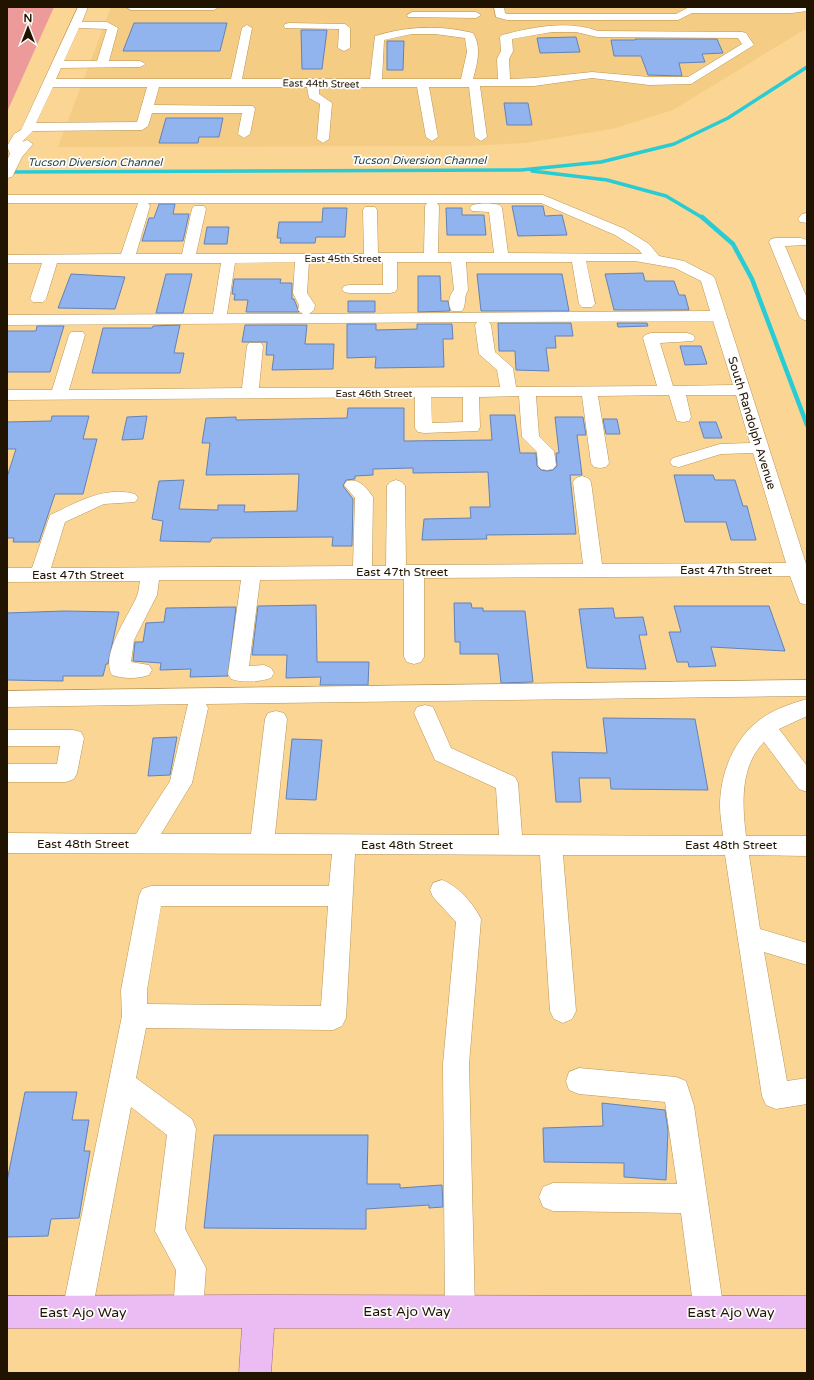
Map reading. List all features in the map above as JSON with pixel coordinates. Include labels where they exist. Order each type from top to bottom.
[{"type":"main road","name":"East Ajo Way","points":[[7,1312],[259,1310],[807,1312]]},
{"type":"main road","points":[[255,1373],[259,1310]]},
{"type":"street","points":[[7,174],[16,155],[25,148],[29,140],[28,129],[83,7]]},
{"type":"street","points":[[131,7],[214,7]]},
{"type":"street","points":[[499,7],[500,15],[507,17],[678,17],[690,8],[792,10],[807,8]]},
{"type":"street","points":[[412,15],[476,15]]},
{"type":"street","points":[[75,26],[107,25],[113,28],[102,64]]},
{"type":"street","points":[[289,26],[341,26],[345,28],[344,48]]},
{"type":"street","points":[[236,82],[247,28]]},
{"type":"street","points":[[376,83],[379,38],[401,31],[415,30],[439,31],[469,35],[473,42],[470,83],[481,137]]},
{"type":"street","name":"East 44th Street","points":[[49,83],[470,83],[534,82],[592,75],[649,81],[691,80],[748,45],[742,35],[597,34],[586,30],[532,30],[506,36],[507,51],[502,59],[504,82]]},
{"type":"street","points":[[57,65],[140,64]]},
{"type":"street","points":[[28,129],[142,126],[154,83]]},
{"type":"street","points":[[313,83],[313,95],[326,103],[323,139]]},
{"type":"street","points":[[422,83],[432,137]]},
{"type":"street","points":[[147,109],[249,109],[244,134]]},
{"type":"street","points":[[7,200],[543,199],[620,232],[644,247],[654,260]]},
{"type":"street","points":[[127,259],[143,206]]},
{"type":"street","points":[[432,206],[432,258]]},
{"type":"street","points":[[477,208],[495,208],[502,258]]},
{"type":"street","points":[[188,258],[199,209]]},
{"type":"street","points":[[370,210],[371,258]]},
{"type":"street","points":[[801,242],[776,242],[807,316]]},
{"type":"street","points":[[578,257],[587,304]]},
{"type":"street","name":"East 45th Street","points":[[7,259],[635,257],[679,264]]},
{"type":"street","points":[[220,313],[229,258]]},
{"type":"street","points":[[302,258],[300,293],[307,305],[306,310]]},
{"type":"street","points":[[348,289],[390,289],[390,258]]},
{"type":"street","points":[[457,308],[457,295],[461,290],[458,258]]},
{"type":"street","points":[[38,299],[51,259]]},
{"type":"street","name":"South Randolph Avenue","points":[[679,264],[708,279],[741,390],[807,598]]},
{"type":"street","points":[[7,320],[719,316]]},
{"type":"street","points":[[483,325],[487,354],[505,368],[509,392]]},
{"type":"street","points":[[58,395],[77,335]]},
{"type":"street","points":[[683,417],[651,338],[687,338]]},
{"type":"street","points":[[250,393],[255,346]]},
{"type":"street","name":"East 46th Street","points":[[7,395],[741,390]]},
{"type":"street","points":[[589,391],[600,463]]},
{"type":"street","points":[[423,392],[424,428],[472,428],[471,392]]},
{"type":"street","points":[[527,392],[531,436],[545,451],[547,465]]},
{"type":"street","points":[[679,462],[720,449],[759,448]]},
{"type":"street","points":[[582,482],[593,571]]},
{"type":"street","points":[[353,485],[364,497],[362,573]]},
{"type":"street","points":[[396,486],[414,657]]},
{"type":"street","points":[[39,575],[57,518],[101,498],[129,498]]},
{"type":"street","name":"East 47th Street","points":[[7,575],[798,570]]},
{"type":"street","points":[[142,670],[119,670],[124,640],[147,595],[151,574]]},
{"type":"street","points":[[250,574],[238,674],[264,673]]},
{"type":"street","points":[[7,699],[807,688]]},
{"type":"street","points":[[807,707],[786,715],[765,727],[750,741],[737,766],[731,805],[739,875],[776,1096],[807,1091]]},
{"type":"street","points":[[142,844],[181,783],[197,708]]},
{"type":"street","points":[[424,713],[443,754],[508,783],[511,845]]},
{"type":"street","points":[[262,844],[276,719]]},
{"type":"street","points":[[765,727],[807,783]]},
{"type":"street","points":[[7,738],[73,738],[66,773],[7,773]]},
{"type":"street","name":"East 48th Street","points":[[7,843],[807,846]]},
{"type":"street","points":[[135,1016],[333,1018],[344,844]]},
{"type":"street","points":[[551,845],[563,1011]]},
{"type":"street","points":[[442,890],[469,919],[456,1064],[460,1311]]},
{"type":"street","points":[[77,1312],[135,1016],[134,990],[151,896],[340,896]]},
{"type":"street","points":[[750,937],[807,954]]},
{"type":"street","points":[[579,1081],[676,1090],[680,1106],[709,1312]]},
{"type":"street","points":[[122,1083],[182,1129],[170,1231],[191,1268],[188,1311]]},
{"type":"street","points":[[554,1197],[693,1199]]},
{"type":"shaded area","points":[[7,7],[54,7],[7,112]]},
{"type":"shaded area","points":[[111,7],[807,7],[807,28],[673,110],[612,129],[525,143],[469,146],[58,147]]},
{"type":"building","points":[[134,23],[227,23],[220,51],[123,51]]},
{"type":"building","points":[[301,30],[327,30],[322,69],[302,69]]},
{"type":"building","points":[[576,37],[580,52],[540,53],[537,38]]},
{"type":"building","points":[[717,39],[723,53],[702,54],[705,62],[679,63],[682,76],[648,75],[641,56],[614,56],[611,40]]},
{"type":"building","points":[[387,41],[404,41],[403,70],[387,70]]},
{"type":"building","points":[[504,103],[528,103],[532,125],[507,125]]},
{"type":"building","points":[[166,118],[223,118],[219,137],[199,137],[198,143],[159,143]]},
{"type":"building","points":[[159,204],[175,204],[173,214],[189,214],[183,241],[142,241],[149,218],[154,218]]},
{"type":"building","points":[[512,206],[543,206],[545,216],[562,215],[567,235],[518,236]]},
{"type":"building","points":[[323,208],[347,208],[345,237],[316,237],[315,243],[280,243],[281,238],[277,238],[279,222],[322,222]]},
{"type":"building","points":[[446,208],[462,208],[462,215],[484,215],[486,235],[447,235]]},
{"type":"building","points":[[207,227],[229,227],[227,244],[204,244]]},
{"type":"building","points":[[643,273],[645,281],[674,281],[679,295],[685,295],[689,310],[614,310],[605,274]]},
{"type":"building","points":[[71,274],[125,277],[115,309],[58,308]]},
{"type":"building","points":[[166,274],[192,274],[183,313],[156,313]]},
{"type":"building","points":[[477,274],[562,274],[569,311],[481,311]]},
{"type":"building","points":[[418,276],[440,276],[441,301],[448,301],[450,311],[418,312]]},
{"type":"building","points":[[234,279],[281,279],[280,283],[292,283],[292,299],[294,299],[299,312],[246,312],[248,300],[234,300],[235,294],[232,294]]},
{"type":"building","points":[[348,301],[375,301],[375,312],[348,312]]},
{"type":"building","points":[[498,323],[571,323],[573,336],[555,336],[556,348],[546,348],[549,371],[516,370],[515,351],[499,351]]},
{"type":"building","points":[[617,323],[647,323],[648,326],[618,327]]},
{"type":"building","points":[[347,324],[376,324],[376,330],[417,329],[417,324],[452,324],[453,339],[443,339],[444,367],[375,368],[376,357],[347,358]]},
{"type":"building","points":[[180,325],[174,353],[184,353],[180,373],[92,373],[103,328],[152,328],[153,326]]},
{"type":"building","points":[[245,325],[307,325],[305,344],[334,344],[333,369],[272,370],[274,355],[266,355],[267,342],[242,342]]},
{"type":"building","points":[[37,326],[64,326],[50,372],[7,372],[7,331],[36,331]]},
{"type":"building","points":[[680,346],[701,346],[707,364],[685,365]]},
{"type":"building","points":[[348,408],[404,408],[404,441],[492,440],[490,415],[515,415],[520,453],[536,453],[537,466],[541,470],[547,471],[553,470],[557,466],[556,453],[559,453],[555,417],[583,417],[586,435],[577,435],[582,475],[570,475],[576,534],[486,535],[487,539],[422,540],[424,519],[471,518],[470,507],[490,507],[488,472],[413,473],[413,468],[373,469],[373,475],[355,476],[355,479],[346,480],[343,486],[353,499],[352,546],[332,546],[333,537],[212,538],[210,542],[160,541],[163,521],[152,519],[159,481],[184,480],[179,509],[218,510],[218,505],[245,505],[244,512],[297,511],[299,474],[206,475],[210,443],[202,443],[206,418],[236,417],[236,420],[347,418]]},
{"type":"building","points":[[52,416],[89,416],[83,439],[97,439],[83,494],[55,494],[39,542],[13,542],[14,538],[7,538],[7,477],[16,449],[7,449],[7,422],[51,421]]},
{"type":"building","points":[[147,416],[143,439],[122,440],[127,417]]},
{"type":"building","points":[[603,419],[617,419],[620,434],[606,434]]},
{"type":"building","points":[[699,422],[716,422],[722,438],[704,438]]},
{"type":"building","points":[[674,475],[713,475],[715,480],[735,480],[743,506],[747,506],[756,540],[731,540],[726,522],[685,522]]},
{"type":"building","points":[[454,603],[471,603],[472,608],[483,608],[483,611],[525,611],[533,682],[501,683],[498,654],[460,654],[460,642],[455,642]]},
{"type":"building","points":[[316,605],[317,662],[369,662],[368,685],[320,685],[321,677],[286,678],[287,655],[252,655],[258,606]]},
{"type":"building","points":[[674,606],[769,606],[785,651],[711,647],[716,666],[689,667],[688,662],[677,662],[669,632],[681,632]]},
{"type":"building","points":[[236,607],[228,676],[190,677],[191,669],[160,670],[161,663],[133,661],[135,642],[143,642],[146,623],[164,622],[166,608]]},
{"type":"building","points":[[613,608],[615,618],[643,617],[647,635],[639,635],[646,669],[587,668],[579,609]]},
{"type":"building","points":[[64,611],[119,612],[108,664],[106,664],[103,676],[63,676],[63,681],[7,680],[7,613]]},
{"type":"building","points":[[603,718],[695,719],[708,790],[611,789],[610,778],[579,778],[581,802],[556,802],[552,752],[607,753]]},
{"type":"building","points":[[177,737],[170,775],[148,776],[153,738]]},
{"type":"building","points":[[292,739],[322,740],[316,800],[286,799]]},
{"type":"building","points":[[25,1092],[77,1092],[72,1120],[89,1120],[84,1151],[90,1151],[79,1218],[51,1219],[48,1236],[7,1237],[7,1181]]},
{"type":"building","points":[[602,1103],[665,1110],[668,1130],[666,1180],[624,1177],[624,1163],[544,1162],[543,1128],[603,1126]]},
{"type":"building","points":[[214,1135],[368,1135],[367,1184],[400,1184],[400,1188],[442,1185],[443,1207],[429,1208],[429,1205],[366,1209],[366,1229],[204,1228]]},
{"type":"waterway","name":"Tucson Diversion Channel","points":[[7,172],[521,170],[601,162],[674,144],[728,118],[807,67]]},
{"type":"waterway","points":[[532,171],[607,180],[666,196],[703,218]]},
{"type":"waterway","points":[[702,217],[733,244],[752,279],[807,425]]}]
